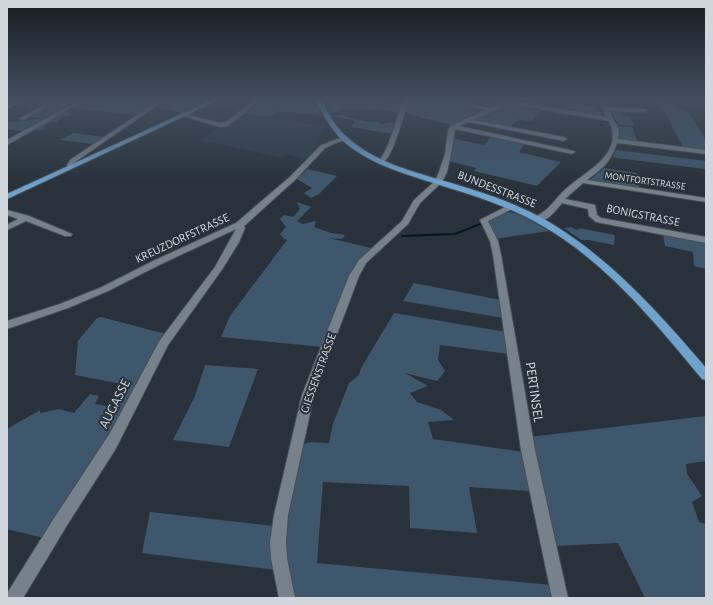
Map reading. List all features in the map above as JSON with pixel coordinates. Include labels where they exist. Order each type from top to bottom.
[{"type":"main road","points":[[7,197],[154,128]]},
{"type":"main road","name":"BUNDESSTRASSE","points":[[335,128],[345,139],[360,150],[382,161],[438,182],[511,206],[538,220],[576,244],[610,273],[657,319],[706,376]]},
{"type":"street","points":[[7,143],[33,128]]},
{"type":"street","points":[[71,167],[70,165],[72,161],[120,128]]},
{"type":"street","points":[[382,161],[386,158],[397,128]]},
{"type":"street","points":[[438,182],[443,172],[448,154],[452,128]]},
{"type":"street","points":[[459,128],[572,152]]},
{"type":"street","points":[[509,128],[564,139]]},
{"type":"street","points":[[538,220],[548,214],[569,190],[602,166],[609,156],[615,141],[615,128]]},
{"type":"street","name":"KREUZDORFSTRASSE","points":[[7,325],[64,306],[238,225],[250,217],[272,195],[297,174],[325,144],[345,139]]},
{"type":"street","points":[[615,141],[706,152]]},
{"type":"street","name":"MONTFORTSTRASSE","points":[[582,181],[706,200]]},
{"type":"street","name":"GIESSENSTRASSE","points":[[287,598],[279,558],[278,542],[281,515],[308,395],[354,276],[362,262],[405,222],[417,202],[438,182]]},
{"type":"street","name":"BONIGSTRASSE","points":[[560,200],[592,207],[594,209],[593,216],[599,220],[706,240]]},
{"type":"street","name":"PERTINSEL","points":[[511,206],[484,220],[494,241],[497,255],[528,450],[560,598]]},
{"type":"street","points":[[7,212],[68,234]]},
{"type":"street","points":[[7,228],[26,218]]},
{"type":"street","name":"AUGASSE","points":[[14,598],[38,557],[115,437],[130,409],[150,365],[172,330],[204,290],[222,264],[237,238],[241,228],[238,225]]},
{"type":"shaded area","points":[[44,128],[46,129],[38,131],[36,129],[19,131],[7,129]]},
{"type":"shaded area","points":[[219,128],[323,128],[310,157],[303,160],[287,154],[282,158],[211,142],[207,144],[203,143],[206,141],[201,140]]},
{"type":"shaded area","points":[[358,128],[394,128],[393,134]]},
{"type":"shaded area","points":[[618,128],[632,128],[638,143],[619,139]]},
{"type":"shaded area","points":[[673,128],[699,128],[706,140],[706,151],[684,149]]},
{"type":"shaded area","points":[[73,133],[105,137],[94,144],[60,140]]},
{"type":"shaded area","points":[[492,136],[525,143],[519,152],[561,162],[537,186],[474,171],[476,168],[449,161],[452,138],[484,145]]},
{"type":"shaded area","points":[[616,150],[706,161],[706,169],[617,158],[613,157]]},
{"type":"shaded area","points":[[604,168],[636,173],[640,189],[590,180]]},
{"type":"shaded area","points":[[308,169],[337,176],[319,194],[311,198],[304,193],[312,188],[297,179]]},
{"type":"shaded area","points":[[297,202],[311,207],[297,221],[303,224],[316,221],[314,227],[331,233],[345,235],[342,239],[329,238],[371,248],[362,257],[350,279],[322,347],[221,337],[230,316],[287,240],[280,234],[286,227],[280,219],[284,215],[293,217],[300,209]]},
{"type":"shaded area","points":[[510,212],[519,214],[549,231],[494,239],[488,220],[503,213]]},
{"type":"shaded area","points":[[571,227],[579,230],[578,228],[615,235],[614,245],[581,240],[564,228]]},
{"type":"shaded area","points":[[663,234],[706,242],[706,269],[694,266],[693,252],[665,246]]},
{"type":"shaded area","points":[[414,283],[501,300],[503,318],[403,301]]},
{"type":"shaded area","points":[[394,313],[506,332],[509,354],[440,345],[438,360],[445,371],[437,381],[405,373],[428,386],[410,393],[417,402],[441,410],[454,420],[428,422],[433,439],[523,452],[530,491],[469,487],[477,533],[410,528],[409,486],[323,482],[317,563],[552,585],[555,598],[293,598],[285,565],[285,529],[302,445],[310,442],[329,443],[333,424],[349,383],[359,375],[361,368]]},
{"type":"shaded area","points":[[101,317],[166,334],[147,363],[124,415],[44,538],[7,529],[7,429],[40,410],[40,413],[59,409],[74,413],[90,394],[99,396],[95,404],[107,406],[122,384],[75,375],[78,341],[96,319]]},
{"type":"shaded area","points":[[205,365],[258,369],[229,447],[173,440],[195,396]]},
{"type":"shaded area","points":[[706,416],[706,461],[686,464],[687,474],[702,496],[692,502],[699,522],[706,524],[706,598],[645,598],[618,543],[554,546],[529,437]]},
{"type":"shaded area","points":[[150,512],[274,526],[276,570],[142,553]]},
{"type":"waterway","points":[[402,236],[455,234],[480,224]]}]
